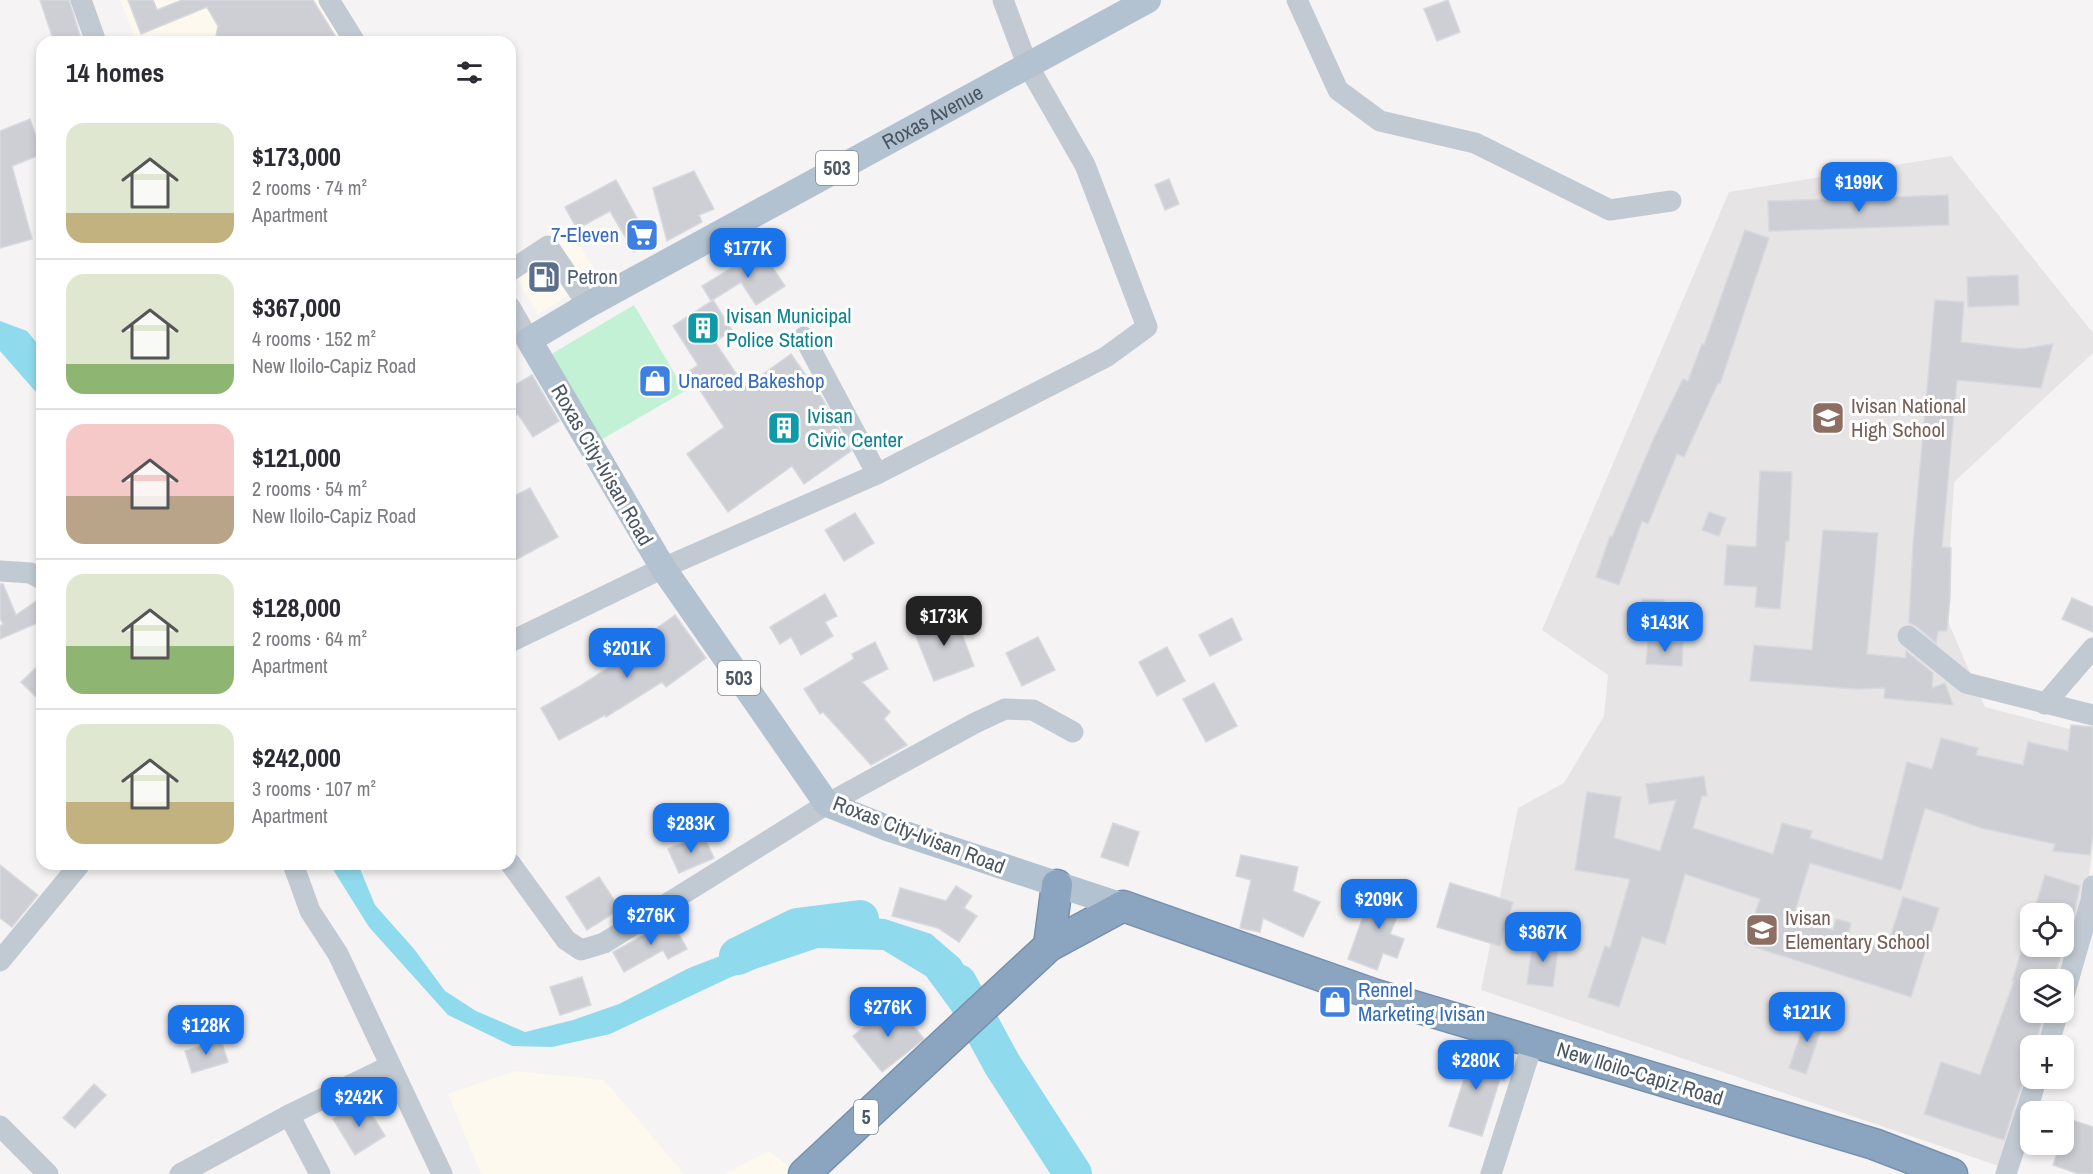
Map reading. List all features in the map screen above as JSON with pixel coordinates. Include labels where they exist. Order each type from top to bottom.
[{"type":"highway","points":[[1049,946],[1057,885]]},
{"type":"highway","name":"5","points":[[804,1174],[1049,946],[1123,906]]},
{"type":"highway","name":"New Iloilo-Capiz Road","points":[[1123,906],[1373,994],[1874,1144],[1952,1174]]},
{"type":"main road","name":"Roxas Avenue","points":[[529,340],[588,305],[1148,0]]},
{"type":"main road","name":"Roxas City-Ivisan Road","points":[[529,340],[663,568],[827,804],[887,828],[1123,906]]},
{"type":"street","points":[[81,0],[94,36]]},
{"type":"street","points":[[329,0],[351,36]]},
{"type":"street","points":[[516,639],[663,568],[877,474],[1106,357],[1147,327],[1085,165],[1027,64],[1003,0]]},
{"type":"street","points":[[1297,0],[1338,90],[1380,121],[1475,142],[1610,210],[1671,201]]},
{"type":"street","points":[[516,267],[548,246],[588,305]]},
{"type":"street","points":[[516,317],[529,340]]},
{"type":"street","points":[[804,337],[877,474]]},
{"type":"street","points":[[0,571],[30,573],[36,576]]},
{"type":"street","points":[[1908,636],[1966,683],[2093,715]]},
{"type":"street","points":[[2045,704],[2093,648]]},
{"type":"street","points":[[515,870],[566,940],[581,950],[604,943],[827,804],[1005,709],[1033,710],[1073,732]]},
{"type":"street","points":[[0,961],[75,870]]},
{"type":"street","points":[[295,870],[310,911],[338,954],[442,1174]]},
{"type":"street","points":[[2071,969],[2091,901],[2093,886]]},
{"type":"street","points":[[1491,1174],[1533,1042]]},
{"type":"street","points":[[180,1174],[289,1115],[390,1066]]},
{"type":"street","points":[[2006,1174],[2033,1089]]},
{"type":"street","points":[[289,1115],[320,1174]]},
{"type":"street","points":[[0,1126],[48,1174]]},
{"type":"shaded area","points":[[120,0],[318,0],[339,36],[135,36]]},
{"type":"shaded area","points":[[1951,156],[2093,333],[2093,353],[1954,482],[1946,617],[1985,707],[2093,735],[2093,843],[2089,877],[2074,928],[2074,903],[2020,903],[2020,957],[2065,957],[2062,969],[2020,969],[2020,1023],[2044,1023],[2040,1035],[2020,1035],[2020,1089],[2022,1089],[1999,1166],[1481,990],[1518,808],[1564,783],[1604,716],[1608,675],[1542,630],[1729,192]]},
{"type":"shaded area","points":[[568,226],[599,277],[538,314],[516,278],[516,257]]},
{"type":"shaded area","points":[[515,1071],[604,1080],[684,1174],[481,1174],[448,1094]]},
{"type":"shaded area","points":[[769,1151],[795,1171],[791,1174],[724,1174]]},
{"type":"green space","points":[[634,305],[685,391],[599,441],[548,356]]},
{"type":"water","points":[[0,321],[27,331],[36,342],[36,392],[0,351]]},
{"type":"water","points":[[360,870],[375,905],[414,949],[445,991],[476,1011],[525,1032],[573,1020],[619,1004],[689,968],[746,946],[841,916],[885,919],[931,934],[960,959],[983,998],[960,1022],[926,976],[883,950],[818,948],[731,977],[610,1034],[552,1047],[512,1046],[448,1015],[369,927],[334,871]]},
{"type":"building","points":[[40,0],[69,0],[80,36],[52,36]]},
{"type":"building","points":[[128,0],[153,0],[157,10],[182,0],[313,0],[335,36],[216,36],[218,26],[207,7],[141,34]]},
{"type":"building","points":[[1448,0],[1460,32],[1437,41],[1424,9]]},
{"type":"building","points":[[30,119],[36,136],[36,156],[12,166],[32,239],[0,248],[0,131]]},
{"type":"building","points":[[694,171],[714,209],[699,215],[702,222],[667,241],[653,188]]},
{"type":"building","points":[[1169,179],[1179,204],[1165,210],[1155,185]]},
{"type":"building","points":[[616,180],[650,242],[634,252],[610,211],[577,229],[565,207]]},
{"type":"building","points":[[1948,195],[1949,225],[1769,231],[1768,201]]},
{"type":"building","points":[[1745,230],[1769,238],[1720,384],[1718,383],[1684,457],[1677,454],[1648,524],[1642,521],[1619,585],[1596,577],[1610,536],[1612,537],[1654,438],[1683,379],[1688,381],[1702,344],[1704,345]]},
{"type":"building","points":[[761,250],[785,286],[756,305],[741,282],[711,301],[702,286]]},
{"type":"building","points":[[2018,275],[2019,305],[1968,307],[1967,277]]},
{"type":"building","name":"Ivisan Civic Center","points":[[713,300],[732,330],[715,342],[745,387],[791,354],[822,398],[851,451],[804,484],[792,466],[728,512],[687,454],[724,427],[688,372],[698,365],[673,326]]},
{"type":"building","points":[[1935,300],[1964,302],[1961,342],[2021,349],[2053,344],[2041,388],[1957,380],[1942,547],[1951,548],[1950,597],[1947,631],[1938,631],[1936,643],[1909,623],[1913,545]]},
{"type":"building","points":[[532,375],[559,421],[533,437],[518,414],[516,415],[516,384]]},
{"type":"building","points":[[1760,471],[1792,472],[1789,541],[1786,541],[1780,609],[1755,607],[1757,587],[1724,585],[1727,545],[1756,547]]},
{"type":"building","points":[[530,488],[558,537],[516,560],[516,495]]},
{"type":"building","points":[[1709,512],[1726,518],[1719,536],[1702,530]]},
{"type":"building","points":[[855,513],[874,543],[844,561],[825,530]]},
{"type":"building","points":[[1823,530],[1878,533],[1867,654],[1906,658],[1906,651],[1933,673],[1932,688],[1945,683],[1953,705],[1884,698],[1885,688],[1856,689],[1750,681],[1754,645],[1812,650]]},
{"type":"building","points":[[0,584],[3,584],[16,615],[36,601],[36,624],[0,639],[0,626],[3,624],[0,618]]},
{"type":"building","points":[[825,594],[837,616],[825,622],[833,636],[801,655],[791,637],[780,644],[770,627]]},
{"type":"building","points":[[2072,598],[2093,607],[2093,632],[2062,619]]},
{"type":"building","points":[[1642,599],[1664,600],[1663,617],[1641,616]]},
{"type":"building","points":[[954,613],[974,666],[934,681],[913,629]]},
{"type":"building","points":[[675,615],[706,658],[666,687],[662,682],[606,717],[605,715],[559,740],[541,708],[638,649],[635,644]]},
{"type":"building","points":[[1232,618],[1242,640],[1210,656],[1199,635]]},
{"type":"building","points":[[1038,637],[1055,670],[1022,686],[1006,653]]},
{"type":"building","points":[[1648,640],[1683,642],[1682,666],[1646,664]]},
{"type":"building","points":[[875,642],[888,669],[862,682],[890,712],[884,719],[907,745],[871,765],[823,712],[820,714],[804,689],[854,659],[852,654]]},
{"type":"building","points":[[1167,647],[1185,681],[1157,696],[1139,662]]},
{"type":"building","points":[[36,668],[36,697],[21,682]]},
{"type":"building","points":[[1214,683],[1237,726],[1206,742],[1183,699]]},
{"type":"building","points":[[2071,725],[2093,727],[2093,833],[2090,855],[2053,851],[2055,844],[1981,828],[1925,808],[1901,890],[1810,863],[1793,917],[1833,930],[1836,919],[1851,923],[1848,935],[1887,947],[1903,897],[1939,908],[1911,997],[1745,944],[1760,899],[1685,874],[1665,944],[1642,937],[1619,1007],[1588,997],[1605,946],[1610,948],[1630,879],[1575,870],[1587,792],[1621,797],[1614,838],[1660,851],[1676,800],[1649,804],[1646,784],[1704,776],[1707,796],[1702,796],[1693,828],[1773,854],[1782,823],[1812,831],[1810,838],[1882,860],[1907,762],[1932,769],[1941,738],[1978,748],[1976,755],[2023,765],[2028,742],[2068,751]]},
{"type":"building","points":[[1113,823],[1139,832],[1128,866],[1101,857]]},
{"type":"building","points":[[703,834],[714,858],[679,873],[668,849]]},
{"type":"building","points":[[1241,855],[1298,867],[1293,891],[1320,902],[1303,937],[1263,918],[1260,932],[1240,928],[1251,880],[1236,876]]},
{"type":"building","points":[[0,865],[38,895],[12,927],[0,918]]},
{"type":"building","points":[[2045,875],[2080,886],[2074,914],[2074,903],[2036,903]]},
{"type":"building","points":[[599,877],[620,909],[587,930],[566,897]]},
{"type":"building","points":[[1384,883],[1407,893],[1390,934],[1404,939],[1397,958],[1383,953],[1377,970],[1348,959],[1365,911],[1371,913]]},
{"type":"building","points":[[1450,883],[1513,902],[1500,946],[1437,927]]},
{"type":"building","points":[[956,886],[972,896],[964,908],[977,916],[959,942],[938,928],[892,916],[900,888],[946,901]]},
{"type":"building","points":[[671,920],[687,949],[668,959],[663,950],[624,972],[613,952]]},
{"type":"building","points":[[1533,939],[1559,942],[1553,987],[1527,984]]},
{"type":"building","points":[[2020,956],[2060,957],[2057,969],[2020,969],[2020,1023],[2041,1023],[2038,1035],[2020,1035],[2020,1089],[2004,1140],[1924,1114],[1941,1062],[1980,1075],[2014,981],[2012,981]]},
{"type":"building","points":[[582,977],[591,1005],[560,1015],[550,987]]},
{"type":"building","points":[[895,1003],[924,1039],[882,1072],[853,1036]]},
{"type":"building","points":[[1808,1012],[1825,1018],[1806,1074],[1789,1068]]},
{"type":"building","points":[[221,1040],[228,1062],[192,1073],[185,1051]]},
{"type":"building","points":[[1453,1050],[1508,1065],[1504,1080],[1500,1079],[1482,1136],[1449,1126],[1467,1070],[1449,1065]]},
{"type":"building","points":[[94,1084],[106,1095],[75,1128],[63,1118]]},
{"type":"building","points":[[363,1100],[385,1136],[355,1155],[333,1119]]},
{"type":"building","points":[[2074,1121],[2093,1127],[2093,1174],[2079,1174],[2053,1165],[2056,1155],[2074,1155]]},
{"type":"waterway","points":[[738,956],[797,927],[860,919]]},
{"type":"waterway","points":[[958,983],[1002,1064],[1073,1174]]},
{"type":"place","name":"7-Eleven","points":[[642,235]]},
{"type":"place","name":"Petron","points":[[544,277]]},
{"type":"place","name":"Ivisan Municipal Police Station","points":[[703,328]]},
{"type":"place","name":"Unarced Bakeshop","points":[[655,381]]},
{"type":"place","name":"Ivisan National High School","points":[[1828,418]]},
{"type":"place","name":"Ivisan Civic Center","points":[[784,428]]},
{"type":"place","name":"Ivisan Elementary School","points":[[1762,930]]},
{"type":"place","name":"Rennel Marketing Ivisan","points":[[1335,1002]]}]
